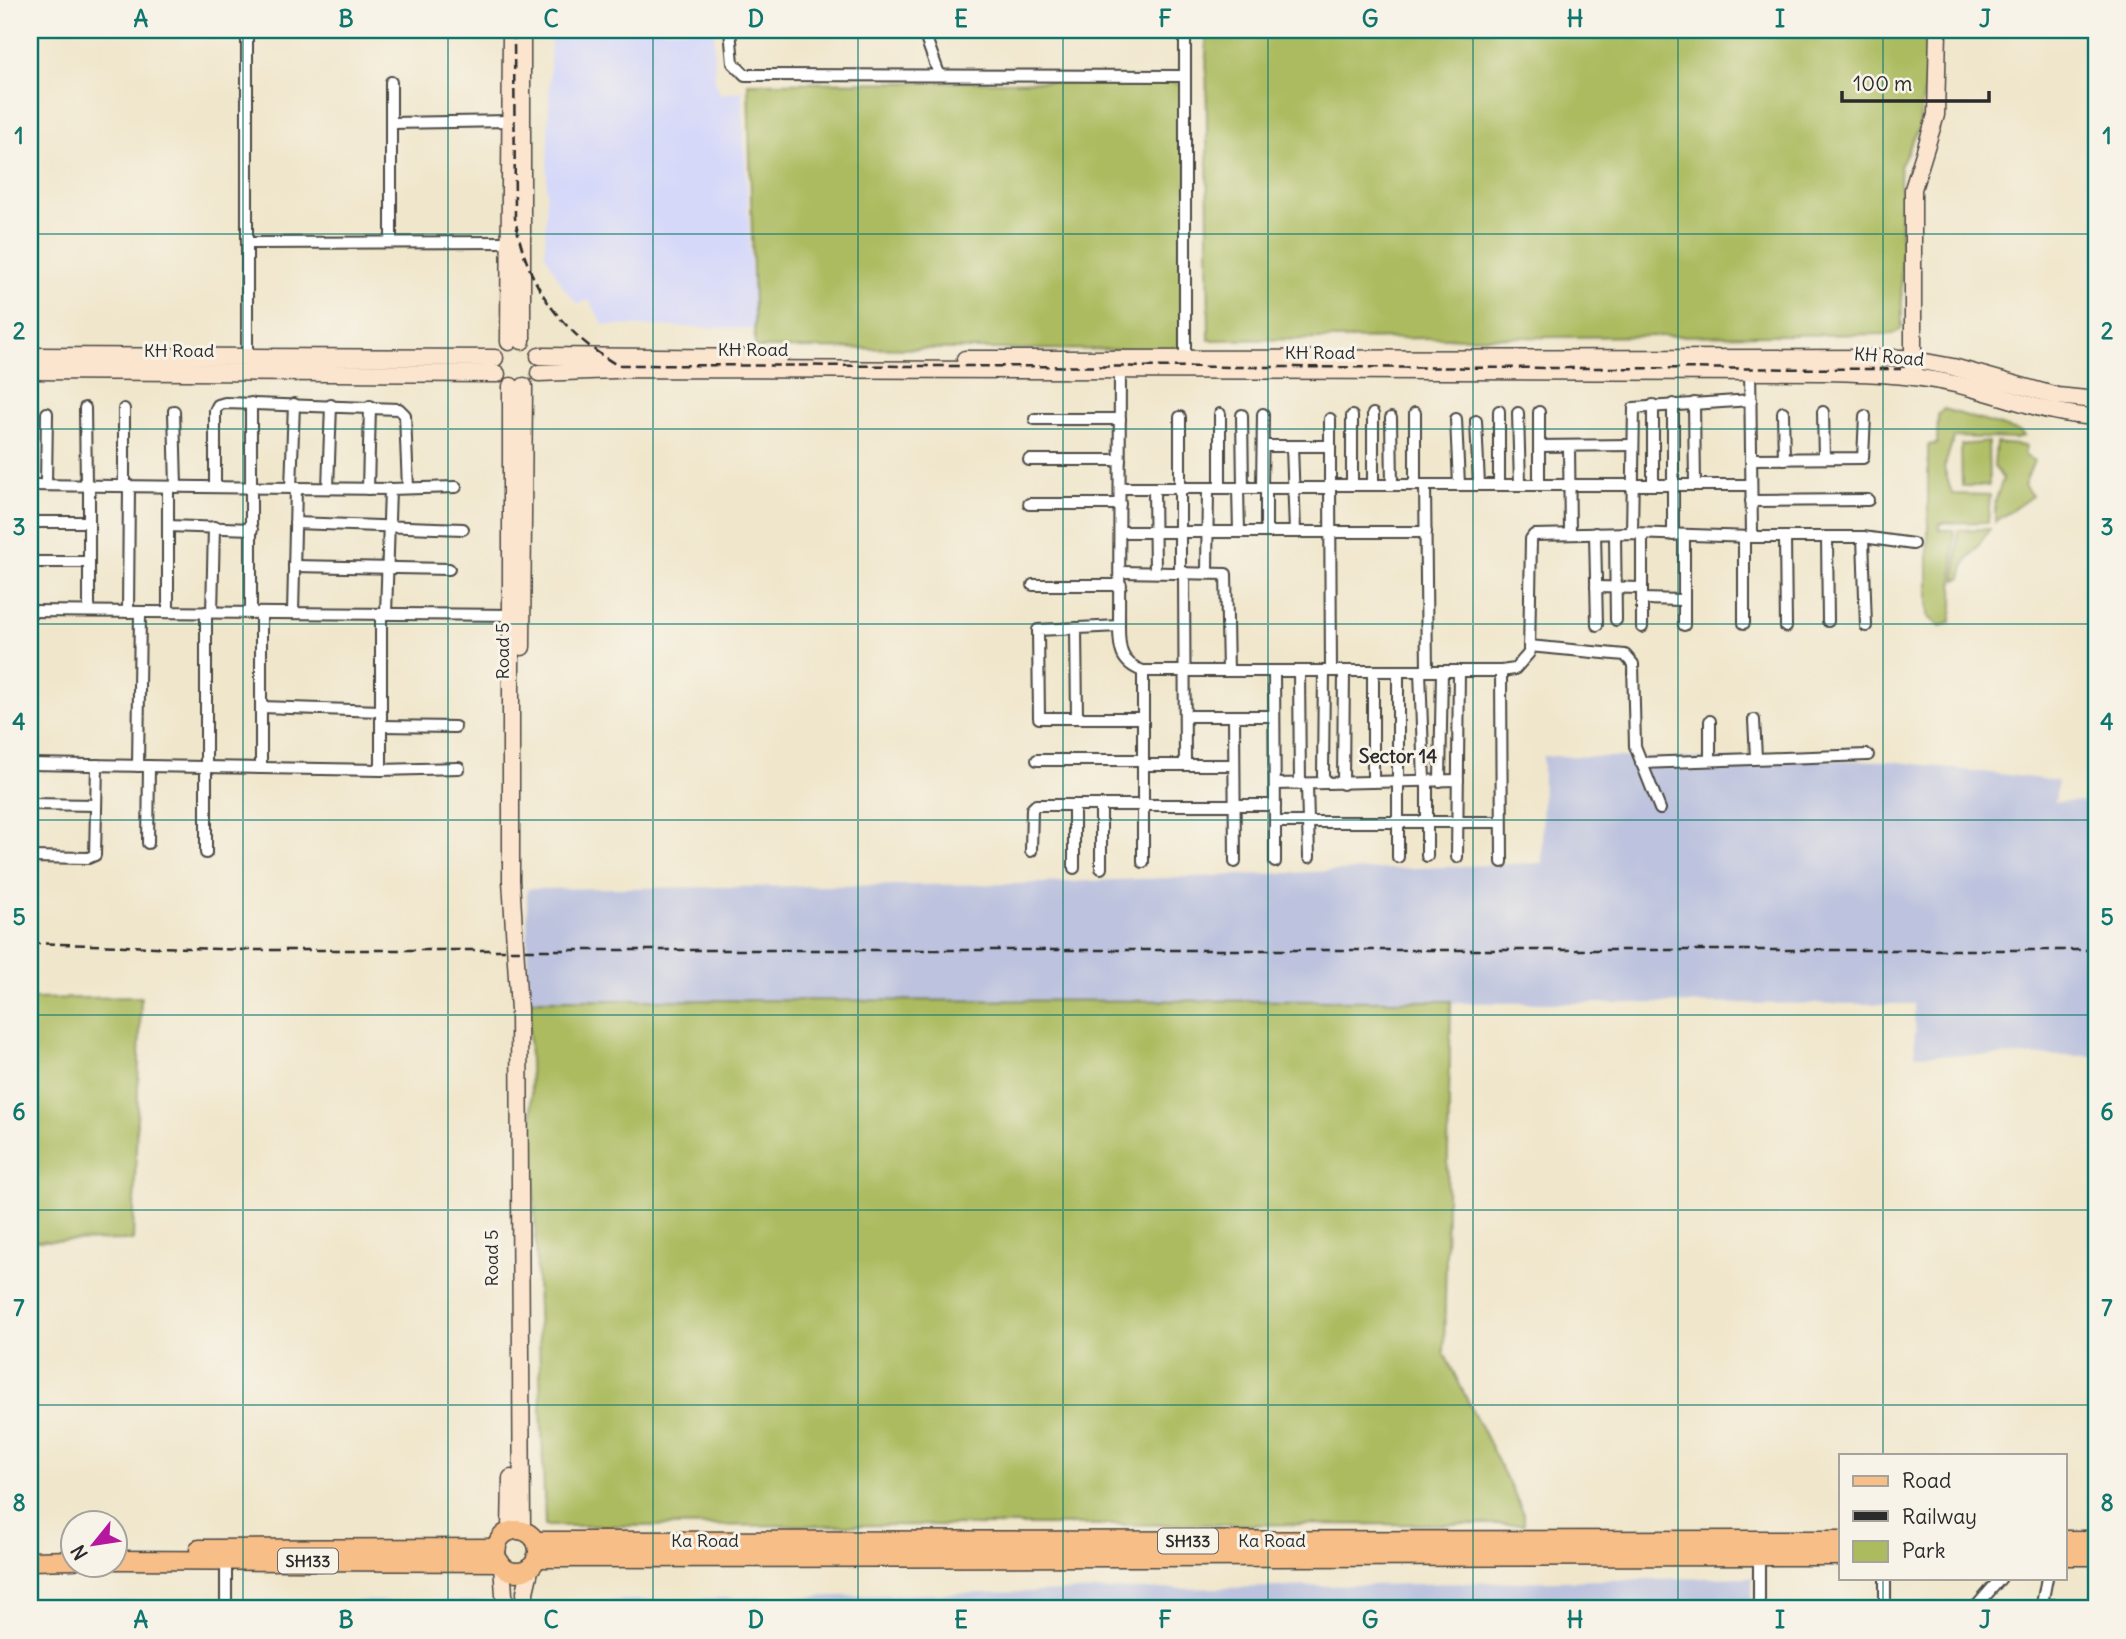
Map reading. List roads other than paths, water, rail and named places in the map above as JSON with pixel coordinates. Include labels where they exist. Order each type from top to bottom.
[{"type":"main road","points":[[511,30],[510,242],[515,342]]},
{"type":"main road","points":[[515,342],[522,30]]},
{"type":"main road","points":[[1912,368],[1913,189],[1936,115],[1938,30]]},
{"type":"main road","points":[[515,342],[533,346],[539,364],[517,386],[496,366],[500,348],[515,342]]},
{"type":"main road","name":"KH Road","points":[[30,355],[247,356],[496,366]]},
{"type":"main road","name":"KH Road","points":[[539,364],[639,369],[1120,366],[1953,367],[2057,396],[2096,400]]},
{"type":"main road","name":"KH Road","points":[[30,372],[496,366]]},
{"type":"main road","name":"KH Road","points":[[1912,368],[2064,415],[2096,416]]},
{"type":"main road","name":"Road 5","points":[[517,386],[520,868],[514,915],[515,985],[511,1010],[527,1546],[526,1609]]},
{"type":"main road","points":[[505,1609],[499,1558],[503,1536],[527,1546]]},
{"type":"main road","name":"Ka Road","points":[[1270,1549],[1839,1540]]},
{"type":"main road","points":[[2066,1540],[2096,1540]]},
{"type":"main road","name":"Ka Road","points":[[527,1546],[1270,1549],[1839,1556]]},
{"type":"main road","name":"SH133","points":[[130,1549],[499,1558],[517,1572],[527,1546]]},
{"type":"main road","points":[[30,1549],[60,1549]]},
{"type":"main road","points":[[2066,1556],[2096,1556]]},
{"type":"main road","name":"SH133","points":[[130,1560],[226,1562],[499,1558]]},
{"type":"main road","points":[[30,1561],[60,1560]]},
{"type":"street","points":[[247,30],[247,356]]},
{"type":"street","points":[[730,30],[733,63],[745,75],[1185,76]]},
{"type":"street","points":[[802,30],[813,30]]},
{"type":"street","points":[[923,30],[939,74]]},
{"type":"street","points":[[1185,30],[1185,366]]},
{"type":"street","points":[[391,82],[391,242]]},
{"type":"street","points":[[391,123],[511,121]]},
{"type":"street","points":[[248,243],[510,242]]},
{"type":"street","points":[[1120,366],[1119,626],[1122,656],[1132,667],[1143,671],[1515,669],[1524,662],[1529,646],[1531,540],[1540,533],[1863,537],[1913,544]]},
{"type":"street","points":[[1744,623],[1751,501],[1750,366]]},
{"type":"street","points":[[1642,627],[1642,593],[1633,485],[1634,408],[1751,400]]},
{"type":"street","points":[[215,487],[215,411],[225,402],[394,407],[405,415],[408,488]]},
{"type":"street","points":[[251,403],[252,528],[261,707],[261,768]]},
{"type":"street","points":[[1694,403],[1695,485]]},
{"type":"street","points":[[293,613],[294,404]]},
{"type":"street","points":[[1673,404],[1673,485],[1684,625]]},
{"type":"street","points":[[328,488],[331,405]]},
{"type":"street","points":[[1653,405],[1653,485]]},
{"type":"street","points":[[368,489],[370,406]]},
{"type":"street","points":[[85,408],[89,611]]},
{"type":"street","points":[[124,409],[128,612]]},
{"type":"street","points":[[168,612],[168,526],[174,411]]},
{"type":"street","points":[[1499,411],[1499,485]]},
{"type":"street","points":[[46,485],[47,412]]},
{"type":"street","points":[[1539,412],[1539,485]]},
{"type":"street","points":[[1783,412],[1784,459]]},
{"type":"street","points":[[1824,412],[1824,458]]},
{"type":"street","points":[[1415,413],[1426,532],[1424,671],[1427,856]]},
{"type":"street","points":[[1518,413],[1520,485]]},
{"type":"street","points":[[1207,572],[1220,414]]},
{"type":"street","points":[[1263,414],[1266,532]]},
{"type":"street","points":[[1373,414],[1373,485]]},
{"type":"street","points":[[1239,532],[1242,415]]},
{"type":"street","points":[[1352,416],[1352,485]]},
{"type":"street","points":[[1751,459],[1863,457],[1865,416]]},
{"type":"street","points":[[1180,417],[1185,765]]},
{"type":"street","points":[[1391,418],[1392,485]]},
{"type":"street","points":[[1035,419],[1120,419]]},
{"type":"street","points":[[1327,783],[1323,776],[1330,532],[1330,419]]},
{"type":"street","points":[[1456,419],[1459,485]]},
{"type":"street","points":[[1476,421],[1479,485]]},
{"type":"street","points":[[1539,446],[1633,445]]},
{"type":"street","points":[[1263,446],[1330,446]]},
{"type":"street","points":[[1292,446],[1295,532]]},
{"type":"street","points":[[1569,446],[1570,533]]},
{"type":"street","points":[[1029,460],[1120,460]]},
{"type":"street","points":[[30,485],[368,489],[456,487]]},
{"type":"street","points":[[1120,488],[1751,485]]},
{"type":"street","points":[[1154,488],[1155,572]]},
{"type":"street","points":[[381,769],[390,489]]},
{"type":"street","points":[[1751,501],[1868,500]]},
{"type":"street","points":[[1030,504],[1120,504]]},
{"type":"street","points":[[30,522],[89,522]]},
{"type":"street","points":[[295,523],[463,529]]},
{"type":"street","points":[[168,526],[252,528]]},
{"type":"street","points":[[206,853],[209,612],[214,527]]},
{"type":"street","points":[[1120,532],[1426,532]]},
{"type":"street","points":[[1595,533],[1597,625]]},
{"type":"street","points":[[1615,534],[1616,620]]},
{"type":"street","points":[[1785,537],[1786,628]]},
{"type":"street","points":[[1827,537],[1828,621]]},
{"type":"street","points":[[1863,537],[1866,626]]},
{"type":"street","points":[[30,562],[88,562]]},
{"type":"street","points":[[294,566],[449,569]]},
{"type":"street","points":[[1121,572],[1223,572],[1228,578],[1228,671]]},
{"type":"street","points":[[1033,585],[1121,585]]},
{"type":"street","points":[[1596,587],[1684,600]]},
{"type":"street","points":[[30,611],[517,615]]},
{"type":"street","points":[[140,612],[143,766],[148,843]]},
{"type":"street","points":[[1119,626],[1038,630],[1036,687],[1039,718],[1143,718]]},
{"type":"street","points":[[1076,628],[1077,718]]},
{"type":"street","points":[[1529,646],[1625,655],[1630,658],[1633,664],[1633,735],[1660,809]]},
{"type":"street","points":[[1143,671],[1143,862]]},
{"type":"street","points":[[1274,671],[1275,862]]},
{"type":"street","points":[[1299,671],[1309,857]]},
{"type":"street","points":[[1343,784],[1344,671]]},
{"type":"street","points":[[1373,671],[1373,782]]},
{"type":"street","points":[[1398,671],[1398,857]]},
{"type":"street","points":[[1440,781],[1442,671]]},
{"type":"street","points":[[1457,857],[1459,671]]},
{"type":"street","points":[[1501,671],[1502,862]]},
{"type":"street","points":[[261,707],[381,711]]},
{"type":"street","points":[[1185,716],[1274,716]]},
{"type":"street","points":[[1234,716],[1235,862]]},
{"type":"street","points":[[1754,720],[1756,757]]},
{"type":"street","points":[[1710,721],[1710,759]]},
{"type":"street","points":[[381,726],[455,727]]},
{"type":"street","points":[[1641,763],[1868,755]]},
{"type":"street","points":[[1037,760],[1234,765]]},
{"type":"street","points":[[30,764],[459,768]]},
{"type":"street","points":[[30,857],[88,858],[95,855],[97,765]]},
{"type":"street","points":[[1275,784],[1458,780]]},
{"type":"street","points":[[30,804],[96,805]]},
{"type":"street","points":[[1074,805],[1074,868]]},
{"type":"street","points":[[1101,805],[1101,868]]},
{"type":"street","points":[[1031,851],[1033,806],[1275,805]]},
{"type":"street","points":[[1275,822],[1502,822]]},
{"type":"street","points":[[1759,1556],[1759,1609]]},
{"type":"street","points":[[226,1562],[226,1609]]},
{"type":"street","points":[[1885,1580],[1885,1609]]},
{"type":"street","points":[[1974,1609],[1999,1580]]},
{"type":"street","points":[[2047,1580],[2043,1607],[2096,1605]]},
{"type":"railway","points":[[514,30],[515,218],[520,242],[537,285],[549,304],[579,337],[617,365],[1901,369]]},
{"type":"railway","points":[[30,943],[250,950],[2096,950]]},
{"type":"district","name":"Sector 14","points":[[1398,756]]}]
